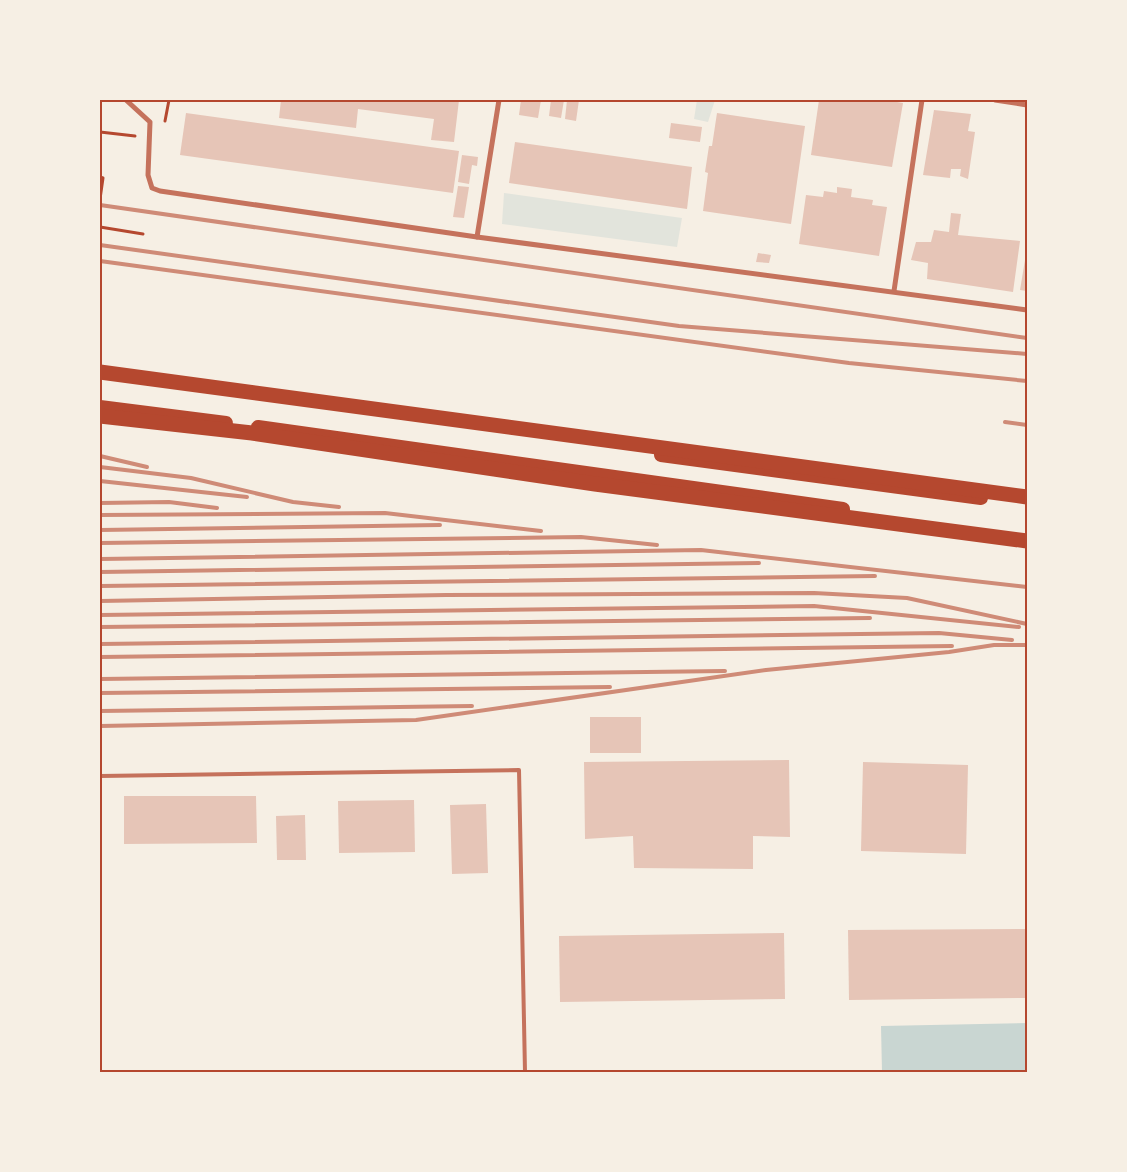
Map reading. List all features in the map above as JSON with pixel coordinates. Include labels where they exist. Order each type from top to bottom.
[{"type":"highway","points":[[100,372],[1027,497]]},
{"type":"highway","points":[[100,379],[232,395],[732,465],[1027,503]]},
{"type":"highway","points":[[100,407],[331,436],[686,488],[1027,533]]},
{"type":"highway","points":[[100,416],[252,433],[595,484],[1027,542]]},
{"type":"street","points":[[126,100],[150,122],[148,175],[152,188],[160,191],[477,237],[1027,310]]},
{"type":"street","points":[[477,237],[499,100]]},
{"type":"street","points":[[894,291],[922,100]]},
{"type":"street","points":[[995,100],[1027,105]]},
{"type":"lane","points":[[100,776],[519,770],[525,1072]]},
{"type":"path","points":[[164,126],[169,100]]},
{"type":"path","points":[[100,132],[141,136]]},
{"type":"path","points":[[100,177],[103,178],[100,199]]},
{"type":"path","points":[[100,227],[144,234]]},
{"type":"shaded area","points":[[697,100],[715,100],[708,122],[694,119]]},
{"type":"shaded area","points":[[504,193],[682,218],[677,247],[502,224]]},
{"type":"shaded area","points":[[1027,1023],[1027,1072],[882,1072],[881,1026]]},
{"type":"building","points":[[281,100],[459,100],[454,142],[431,140],[434,119],[358,109],[356,128],[279,118]]},
{"type":"building","points":[[521,100],[541,100],[538,118],[519,115]]},
{"type":"building","points":[[551,100],[564,100],[561,118],[549,116]]},
{"type":"building","points":[[567,100],[579,100],[576,121],[565,119]]},
{"type":"building","points":[[819,100],[885,100],[903,103],[892,167],[811,155]]},
{"type":"building","points":[[934,110],[971,114],[968,131],[975,132],[968,179],[960,176],[961,169],[951,169],[950,178],[923,175]]},
{"type":"building","points":[[186,113],[459,151],[453,193],[180,155]]},
{"type":"building","points":[[717,113],[805,126],[791,224],[703,211],[708,173],[705,172],[709,146],[712,146]]},
{"type":"building","points":[[671,123],[702,127],[700,142],[669,138]]},
{"type":"building","points":[[515,142],[692,167],[687,209],[509,183]]},
{"type":"building","points":[[462,155],[478,157],[477,166],[472,165],[469,184],[458,182]]},
{"type":"building","points":[[458,186],[469,187],[464,218],[453,217]]},
{"type":"building","points":[[837,187],[852,189],[851,197],[873,200],[872,205],[887,207],[879,256],[799,244],[806,195],[823,197],[824,191],[837,193]]},
{"type":"building","points":[[951,213],[961,214],[958,235],[1020,241],[1013,292],[927,279],[928,263],[911,260],[916,242],[931,242],[934,230],[949,232]]},
{"type":"building","points":[[758,253],[771,255],[769,263],[756,262]]},
{"type":"building","points":[[1027,254],[1027,291],[1020,290]]},
{"type":"building","points":[[590,717],[641,717],[641,753],[590,753]]},
{"type":"building","points":[[789,760],[790,837],[753,836],[753,869],[634,868],[633,836],[585,839],[584,762]]},
{"type":"building","points":[[863,762],[968,765],[966,854],[861,851]]},
{"type":"building","points":[[124,796],[256,796],[257,843],[124,844]]},
{"type":"building","points":[[414,800],[415,852],[339,853],[338,801]]},
{"type":"building","points":[[486,804],[488,873],[452,874],[450,805]]},
{"type":"building","points":[[305,815],[306,860],[277,860],[276,816]]},
{"type":"building","points":[[1027,929],[1027,998],[849,1000],[848,930]]},
{"type":"building","points":[[784,933],[785,999],[560,1002],[559,936]]},
{"type":"railway","points":[[100,205],[1027,338]]},
{"type":"railway","points":[[100,245],[679,326],[1027,354]]},
{"type":"railway","points":[[100,261],[849,363],[1027,381]]},
{"type":"railway","points":[[1005,422],[1027,425]]},
{"type":"railway","points":[[100,456],[147,467]]},
{"type":"railway","points":[[100,467],[191,478],[293,502],[339,507]]},
{"type":"railway","points":[[100,481],[247,497]]},
{"type":"railway","points":[[100,503],[169,502],[217,508]]},
{"type":"railway","points":[[100,515],[385,513],[541,531]]},
{"type":"railway","points":[[100,530],[440,525]]},
{"type":"railway","points":[[100,543],[581,537],[657,545]]},
{"type":"railway","points":[[100,559],[701,550],[1027,587]]},
{"type":"railway","points":[[100,572],[759,563]]},
{"type":"railway","points":[[100,586],[875,576]]},
{"type":"railway","points":[[100,601],[446,595],[814,593],[907,598],[1027,624]]},
{"type":"railway","points":[[100,615],[814,606],[1019,627]]},
{"type":"railway","points":[[100,627],[870,618]]},
{"type":"railway","points":[[100,644],[939,633],[1012,640]]},
{"type":"railway","points":[[100,726],[416,720],[766,670],[949,652],[994,645],[1027,645]]},
{"type":"railway","points":[[100,657],[952,646]]},
{"type":"railway","points":[[100,679],[725,671]]},
{"type":"railway","points":[[100,693],[610,687]]},
{"type":"railway","points":[[100,711],[472,706]]}]
